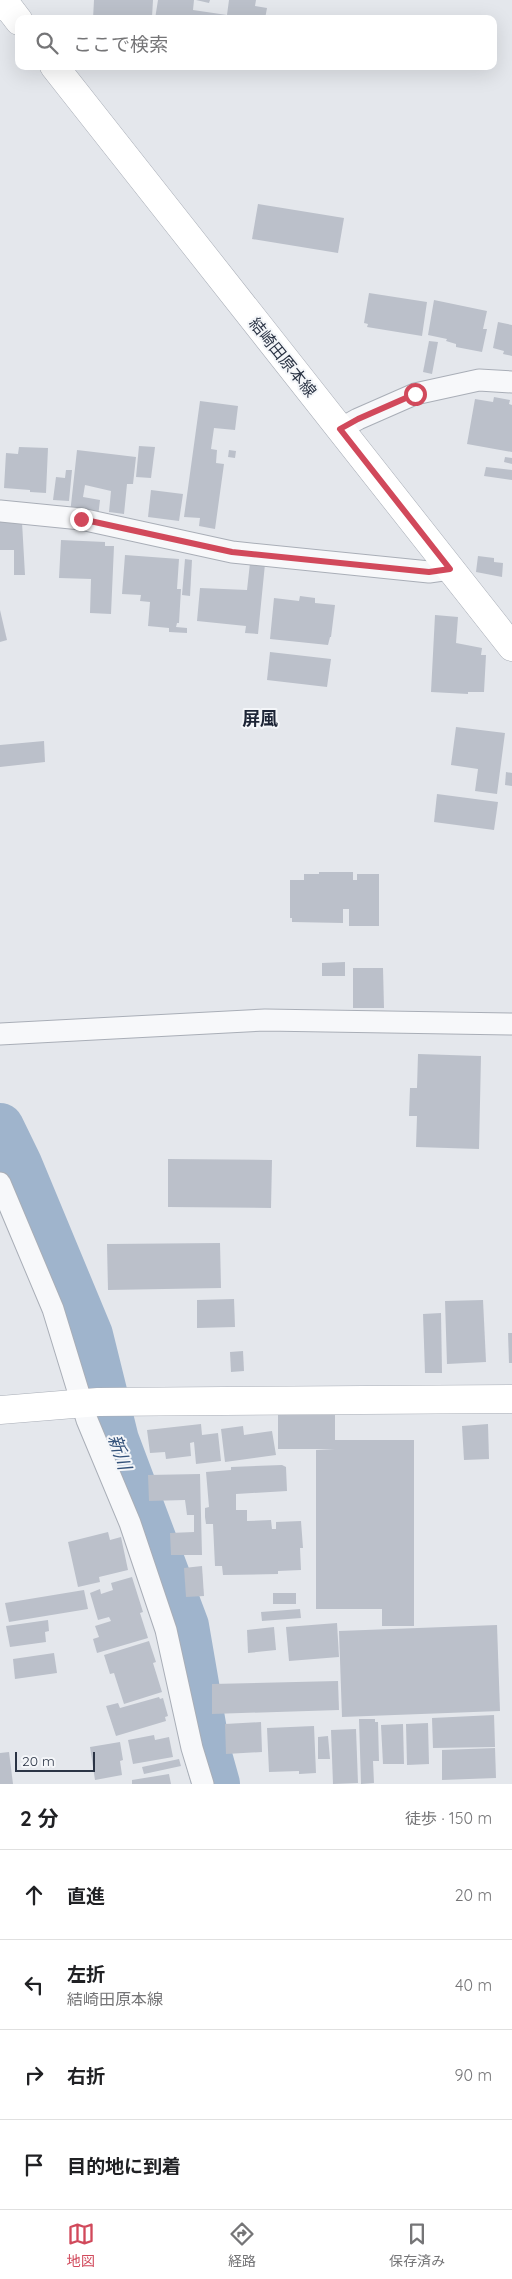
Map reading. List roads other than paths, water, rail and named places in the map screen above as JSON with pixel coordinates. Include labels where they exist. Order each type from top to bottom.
[{"type":"main road","points":[[3,0],[15,16]]},
{"type":"main road","name":"結崎田原本線","points":[[57,70],[512,647]]},
{"type":"main road","points":[[0,1410],[99,1402],[512,1399]]},
{"type":"street","points":[[340,429],[415,394],[479,380],[512,382]]},
{"type":"street","points":[[0,511],[81,519],[232,552],[429,572],[450,569]]},
{"type":"street","points":[[0,1034],[265,1020],[512,1024]]},
{"type":"street","points":[[0,1183],[53,1310],[99,1402],[87,1420],[130,1523],[166,1630],[192,1748],[203,1784]]},
{"type":"waterway","name":"新川","points":[[0,1127],[18,1164],[89,1335],[115,1440],[185,1626],[206,1748],[216,1784]]},
{"type":"district","name":"屏風","points":[[260,718]]}]
